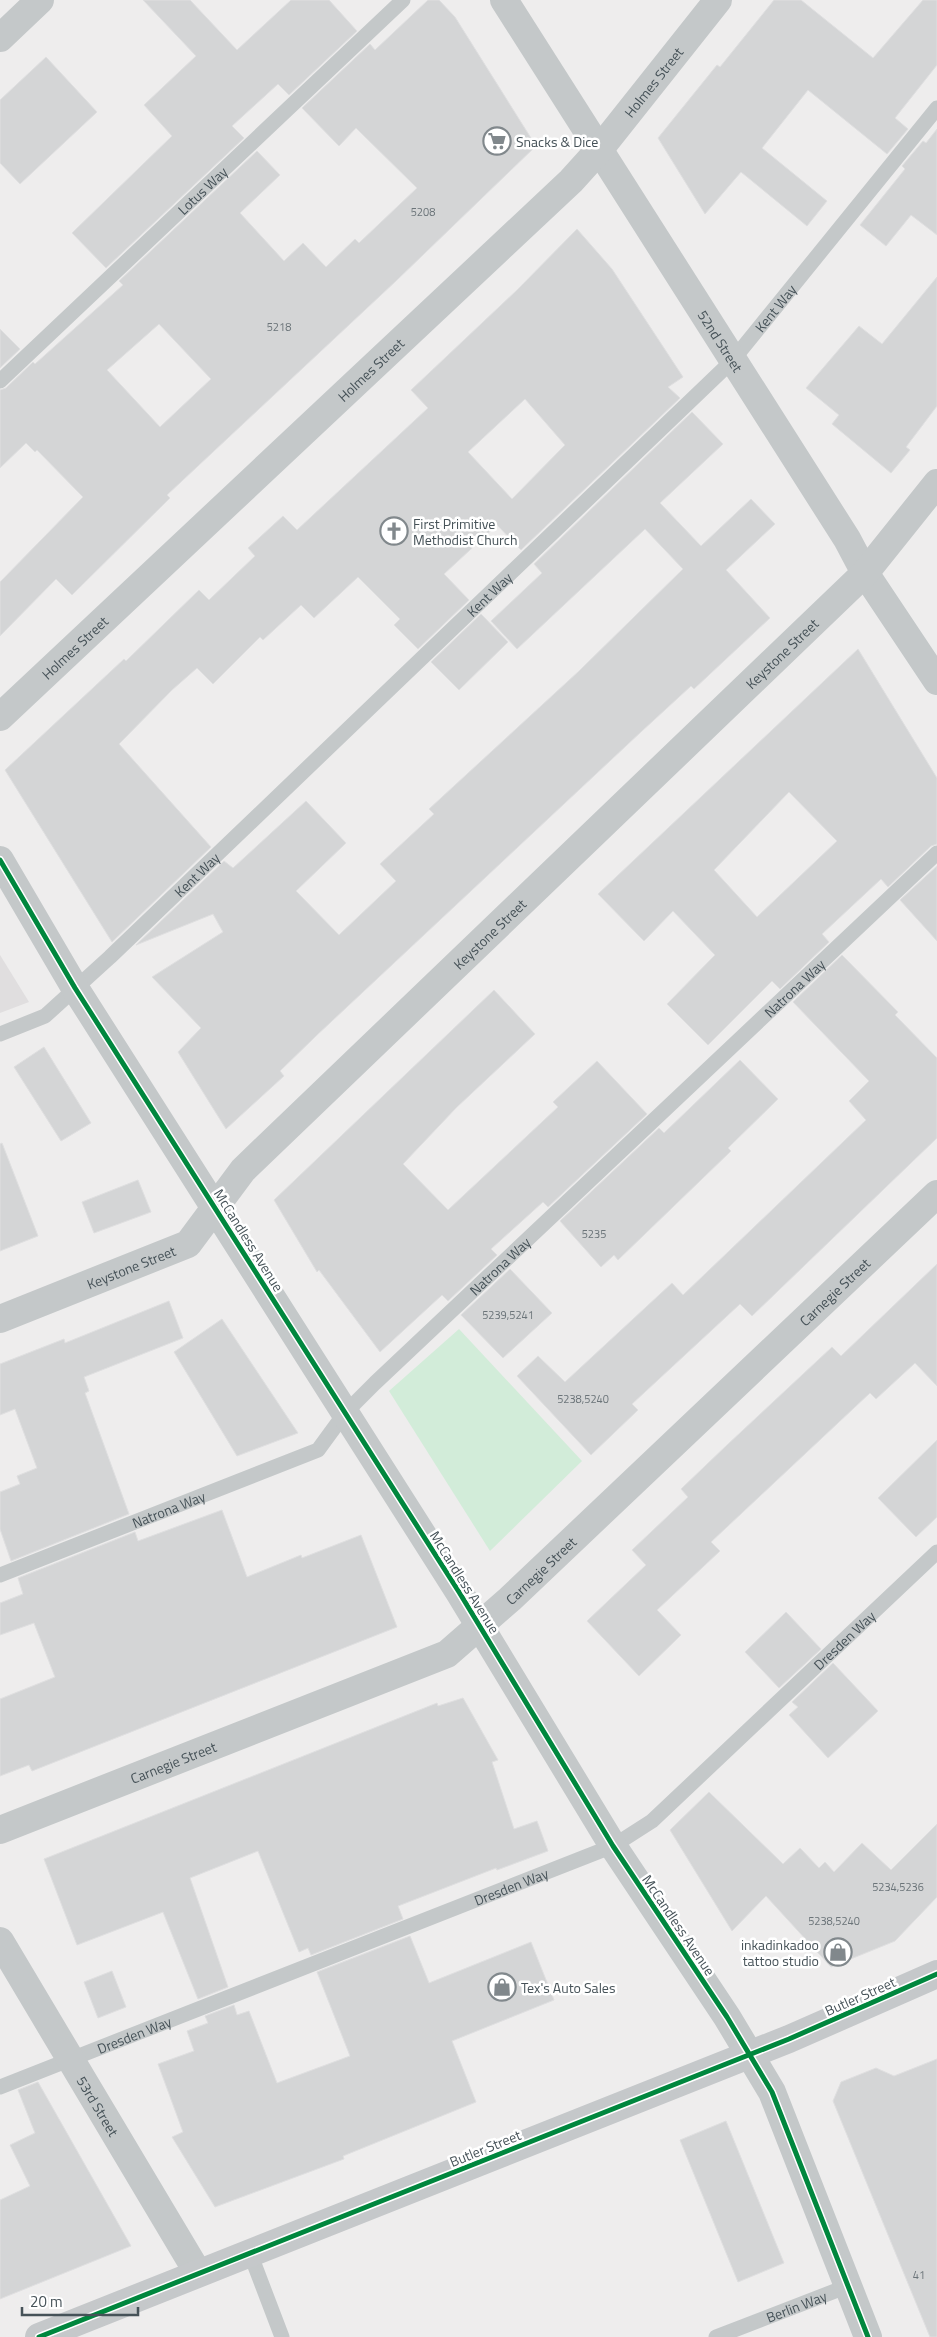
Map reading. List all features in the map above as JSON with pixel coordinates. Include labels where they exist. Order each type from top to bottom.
[{"type":"main road","name":"Butler Street","points":[[39,2337],[198,2272],[750,2055],[872,2004],[937,1974]]},
{"type":"street","points":[[0,38],[40,0]]},
{"type":"street","name":"52nd Street","points":[[504,0],[847,539],[865,573],[937,681]]},
{"type":"street","name":"Holmes Street","points":[[0,718],[571,181],[599,150],[718,0]]},
{"type":"street","name":"Keystone Street","points":[[0,1319],[188,1244],[244,1170],[865,573],[937,484]]},
{"type":"street","name":"McCandless Avenue","points":[[0,860],[75,988],[480,1626],[613,1846],[727,2017],[772,2092],[868,2337]]},
{"type":"street","name":"Carnegie Street","points":[[0,1830],[447,1654],[480,1626],[937,1194]]},
{"type":"street","name":"53rd Street","points":[[0,1941],[198,2272]]},
{"type":"lane","name":"Lotus Way","points":[[0,381],[403,0]]},
{"type":"lane","name":"Kent Way","points":[[0,1034],[45,1016],[732,361],[937,108]]},
{"type":"lane","name":"Natrona Way","points":[[0,1575],[318,1450],[344,1413],[937,853]]},
{"type":"lane","name":"Dresden Way","points":[[0,2088],[613,1846],[652,1821],[937,1552]]},
{"type":"lane","points":[[250,2253],[282,2337]]},
{"type":"lane","name":"Berlin Way","points":[[716,2337],[848,2286]]},
{"type":"shaded area","points":[[0,955],[29,1002],[0,1013]]},
{"type":"green space","points":[[459,1329],[582,1461],[490,1551],[389,1391]]},
{"type":"building","points":[[143,0],[190,0],[237,50],[291,0],[329,0],[357,31],[289,95],[278,84],[232,126],[244,138],[106,268],[72,233],[172,136],[144,105],[196,56]]},
{"type":"building","points":[[428,0],[439,0],[455,17],[536,146],[396,281],[167,495],[170,498],[72,595],[56,579],[0,636],[0,582],[83,497],[37,450],[35,452],[26,443],[0,468],[0,390],[6,388],[33,362],[35,364],[123,285],[119,281],[257,151],[280,175],[240,213],[284,261],[303,243],[326,267],[355,239],[359,243],[417,188],[356,128],[339,146],[302,108],[370,44],[375,50]],"holes":[[[159,324],[211,379],[160,427],[107,370]]]},
{"type":"building","points":[[774,0],[801,0],[873,58],[923,0],[937,0],[937,65],[895,118],[908,129],[887,154],[808,90],[762,148],[827,201],[807,226],[741,172],[705,214],[658,138],[717,65],[720,67]]},
{"type":"building","points":[[46,57],[97,112],[20,184],[0,163],[0,100]]},
{"type":"building","points":[[937,129],[937,235],[911,215],[886,246],[860,225],[905,169],[902,166],[923,141],[926,143]]},
{"type":"building","points":[[577,229],[612,269],[683,377],[668,387],[680,398],[521,550],[497,525],[444,574],[469,600],[418,649],[394,625],[400,619],[358,577],[314,618],[301,605],[263,640],[260,637],[213,684],[197,668],[172,690],[119,744],[211,847],[112,942],[5,770],[124,659],[126,661],[199,590],[209,600],[255,556],[248,548],[283,516],[297,530],[428,408],[411,390],[517,290]],"holes":[[[525,399],[565,445],[512,499],[468,452]]]},
{"type":"building","points":[[937,277],[937,406],[906,447],[910,450],[891,473],[832,424],[839,415],[806,388],[859,326],[882,344]]},
{"type":"building","points":[[0,329],[20,349],[0,368]]},
{"type":"building","points":[[692,412],[723,444],[660,503],[701,546],[751,499],[775,524],[726,570],[770,618],[694,689],[691,686],[642,731],[316,1036],[280,1071],[284,1076],[226,1129],[178,1052],[201,1028],[152,977],[223,932],[213,914],[136,945],[224,861],[233,868],[306,801],[346,843],[296,891],[339,935],[396,881],[380,864],[434,814],[429,809],[579,671],[683,569],[645,529],[517,649],[491,621],[542,573],[534,564]]},
{"type":"building","points":[[481,614],[508,642],[459,690],[431,662]]},
{"type":"building","points":[[858,649],[937,778],[937,844],[931,846],[888,887],[881,879],[822,934],[829,942],[780,989],[772,981],[708,1045],[667,1004],[715,955],[673,911],[644,941],[598,894]],"holes":[[[789,792],[837,841],[757,917],[714,870]]]},
{"type":"building","points":[[937,866],[937,941],[900,900]]},
{"type":"building","points":[[842,955],[898,1012],[895,1015],[937,1058],[937,1138],[752,1316],[740,1304],[632,1404],[638,1410],[591,1455],[517,1376],[538,1356],[565,1382],[672,1283],[683,1295],[866,1120],[849,1101],[869,1081],[793,1002]]},
{"type":"building","points":[[494,990],[535,1034],[456,1108],[403,1164],[448,1210],[558,1107],[553,1102],[597,1061],[647,1114],[548,1207],[543,1202],[491,1249],[497,1255],[448,1301],[442,1295],[380,1352],[319,1270],[317,1272],[274,1200]]},
{"type":"building","points":[[44,1047],[91,1123],[61,1141],[14,1067]]},
{"type":"building","points":[[740,1060],[778,1099],[728,1148],[731,1151],[618,1260],[614,1255],[601,1267],[560,1221],[659,1128],[664,1133]]},
{"type":"building","points":[[2,1143],[38,1236],[0,1251],[0,1144]]},
{"type":"building","points":[[138,1180],[151,1212],[94,1233],[82,1202]]},
{"type":"building","points":[[937,1264],[937,1386],[915,1363],[876,1399],[870,1393],[711,1542],[720,1551],[657,1610],[681,1635],[639,1676],[587,1621],[646,1565],[632,1550],[688,1497],[681,1489],[727,1445],[832,1347],[841,1356]]},
{"type":"building","points":[[510,1269],[552,1313],[503,1358],[461,1315]]},
{"type":"building","points":[[169,1301],[183,1338],[84,1377],[89,1391],[85,1393],[129,1514],[11,1561],[0,1529],[0,1492],[20,1484],[17,1476],[37,1468],[15,1409],[0,1415],[0,1364],[64,1339],[65,1343]]},
{"type":"building","points":[[222,1319],[298,1433],[237,1456],[174,1352]]},
{"type":"building","points":[[937,1440],[937,1517],[916,1537],[878,1498]]},
{"type":"building","points":[[222,1510],[247,1577],[301,1555],[302,1558],[361,1535],[397,1627],[32,1771],[29,1765],[0,1776],[0,1699],[55,1677],[34,1623],[0,1635],[0,1603],[23,1594],[18,1578],[135,1532],[138,1541]]},
{"type":"building","points":[[786,1612],[821,1649],[779,1688],[745,1652]]},
{"type":"building","points":[[833,1663],[878,1711],[828,1758],[789,1715],[798,1707],[792,1702]]},
{"type":"building","points":[[463,1698],[498,1760],[492,1762],[514,1829],[537,1821],[548,1851],[497,1870],[496,1868],[398,1906],[403,1919],[311,1955],[308,1948],[299,1952],[258,1851],[190,1878],[228,1987],[198,1999],[163,1912],[77,1945],[44,1859],[437,1703],[438,1706]]},
{"type":"building","points":[[709,1792],[783,1864],[800,1848],[819,1868],[825,1862],[834,1872],[862,1843],[891,1870],[937,1824],[937,1897],[895,1941],[831,1967],[766,1896],[732,1931],[670,1830]]},
{"type":"building","points":[[410,1936],[429,1983],[531,1942],[554,2000],[452,2041],[476,2102],[343,2156],[344,2159],[215,2207],[172,2137],[183,2132],[158,2064],[194,2051],[187,2031],[208,2023],[205,2016],[234,2005],[237,2015],[249,2011],[277,2083],[350,2056],[317,1972]]},
{"type":"building","points":[[112,1971],[126,2007],[98,2018],[84,1982]]},
{"type":"building","points":[[937,2059],[937,2337],[930,2337],[833,2101],[841,2082],[876,2068],[894,2076]]},
{"type":"building","points":[[38,2082],[131,2246],[0,2299],[0,2200],[30,2186],[10,2145],[35,2133],[18,2090]]},
{"type":"building","points":[[726,2121],[784,2263],[738,2282],[680,2140]]},
{"type":"cycle path","points":[[0,860],[75,988],[459,1592],[613,1846],[727,2017],[772,2092],[868,2337]]},
{"type":"cycle path","points":[[39,2337],[789,2039],[937,1974]]},
{"type":"place","name":"Snacks & Dice","points":[[497,141]]},
{"type":"place","name":"First Primitive Methodist Church","points":[[394,531]]},
{"type":"place","name":"inkadinkadoo tattoo studio","points":[[838,1952]]},
{"type":"place","name":"Tex's Auto Sales","points":[[502,1987]]}]
